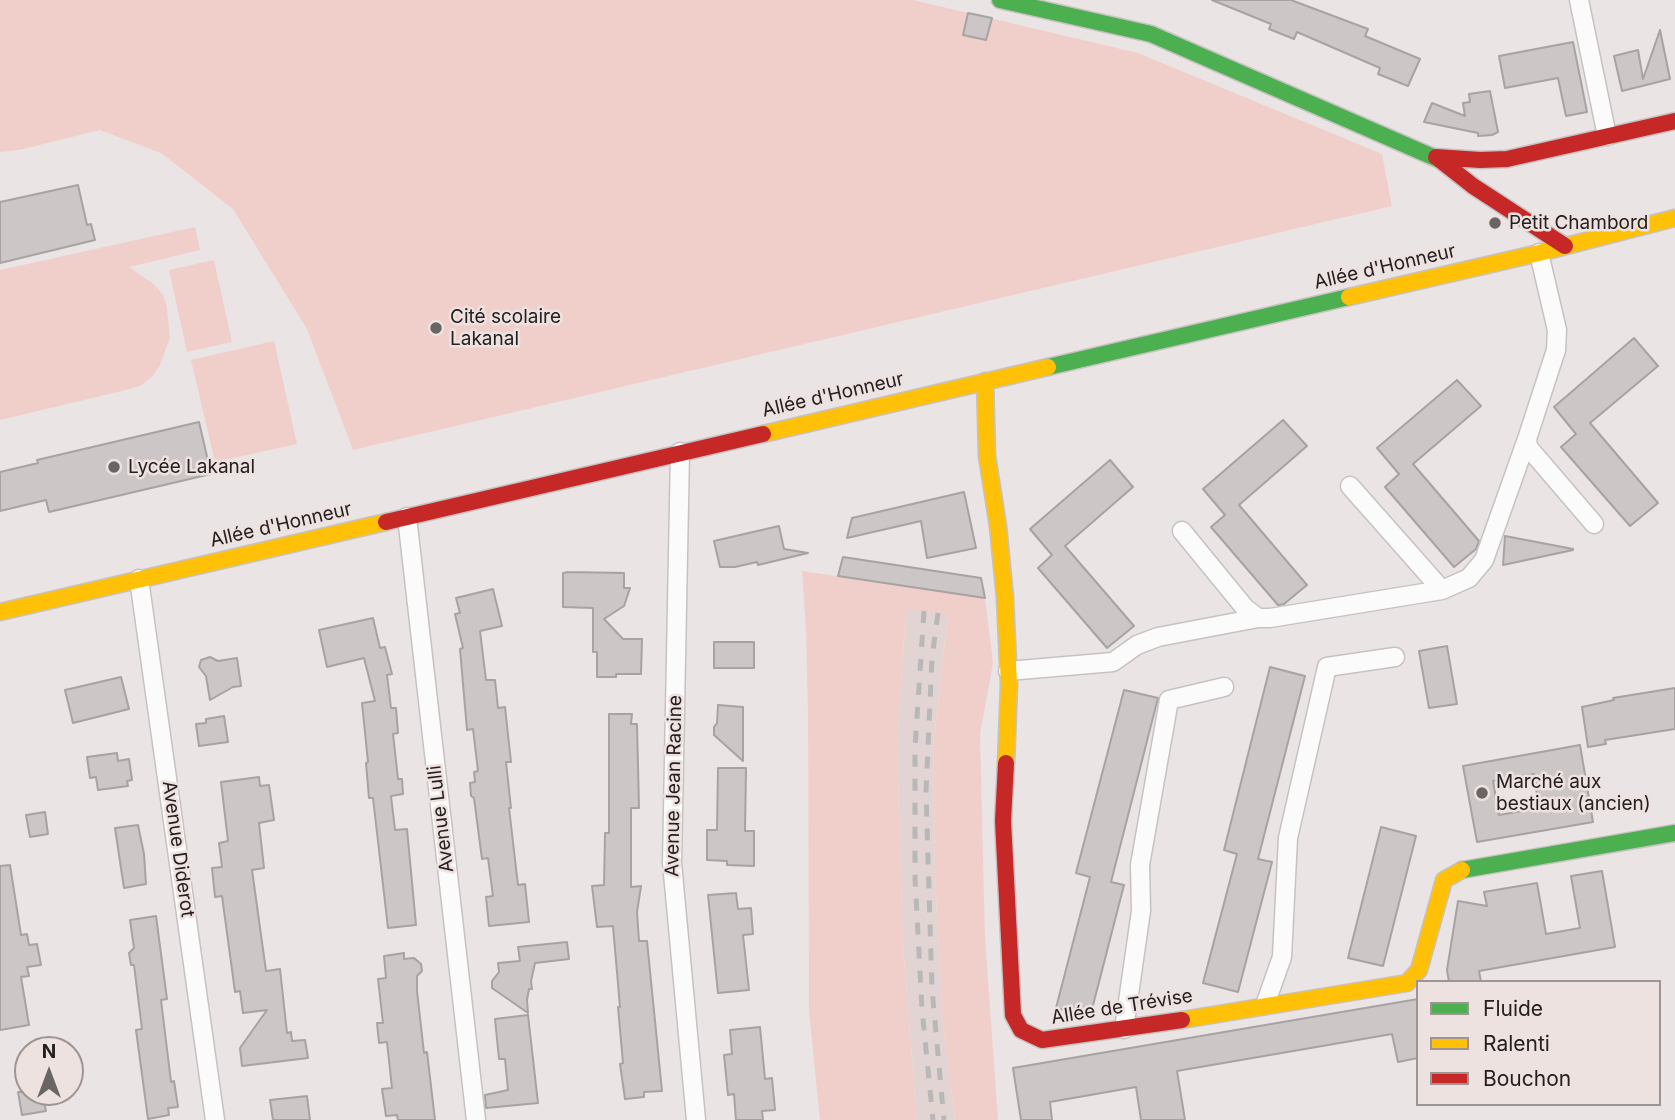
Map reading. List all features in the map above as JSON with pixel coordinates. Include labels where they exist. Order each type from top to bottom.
[{"type":"main road","points":[[1000,0],[1151,34],[1436,157],[1474,186],[1564,246]]},
{"type":"main road","points":[[1436,157],[1507,159],[1675,121]]},
{"type":"main road","name":"Allée d'Honneur","points":[[0,612],[1539,253],[1675,218]]},
{"type":"main road","name":"Allée de Trévise","points":[[985,381],[987,456],[998,526],[1005,598],[1008,671],[1003,821],[1013,1015],[1021,1030],[1042,1040],[1407,983],[1419,970],[1444,880],[1466,868],[1675,833]]},
{"type":"street","points":[[1579,0],[1607,136]]},
{"type":"street","points":[[1008,671],[1113,662],[1137,645],[1158,637],[1258,618],[1441,590],[1469,578],[1484,560],[1556,350],[1557,330],[1539,253]]},
{"type":"street","points":[[1527,439],[1528,447],[1594,524]]},
{"type":"street","name":"Avenue Jean Racine","points":[[680,452],[672,863],[696,1120]]},
{"type":"street","points":[[1350,486],[1441,590]]},
{"type":"street","name":"Avenue Lulli","points":[[407,517],[476,1120]]},
{"type":"street","points":[[1182,531],[1245,608],[1258,618]]},
{"type":"street","name":"Avenue Diderot","points":[[139,579],[215,1120]]},
{"type":"street","points":[[1265,1005],[1282,957],[1288,838],[1327,667],[1395,657]]},
{"type":"street","points":[[1124,1029],[1141,911],[1140,865],[1169,700],[1224,687]]},
{"type":"shaded area","name":"Cité scolaire Lakanal","points":[[0,0],[913,0],[1138,53],[1382,154],[1392,206],[353,450],[307,329],[233,209],[161,153],[100,130],[19,150],[0,152]]},
{"type":"shaded area","points":[[195,227],[200,250],[129,267],[155,285],[163,295],[167,308],[170,338],[153,376],[140,386],[0,420],[0,270]]},
{"type":"shaded area","points":[[214,260],[232,342],[187,352],[169,270]]},
{"type":"shaded area","points":[[274,341],[297,444],[215,462],[191,360]]},
{"type":"shaded area","points":[[802,571],[985,598],[993,663],[980,734],[985,938],[998,1120],[955,1120],[943,1023],[935,878],[933,746],[948,615],[906,609],[897,745],[903,946],[917,1120],[820,1120],[809,1012],[808,713]]},
{"type":"shaded area","points":[[906,609],[948,614],[933,746],[935,878],[943,1023],[955,1120],[917,1120],[903,946],[897,745]]},
{"type":"building","points":[[1212,0],[1291,0],[1368,29],[1365,36],[1420,59],[1408,86],[1378,74],[1380,68],[1297,32],[1294,39],[1269,29],[1271,24]]},
{"type":"building","points":[[968,13],[992,18],[986,40],[963,35]]},
{"type":"building","points":[[1660,30],[1670,79],[1622,91],[1614,56],[1638,50],[1643,79]]},
{"type":"building","points":[[1573,42],[1587,112],[1566,116],[1558,78],[1505,88],[1499,56]]},
{"type":"building","points":[[1490,91],[1498,132],[1492,135],[1478,136],[1478,133],[1424,122],[1432,103],[1465,116],[1463,103],[1470,102],[1469,94]]},
{"type":"building","points":[[78,185],[87,225],[91,224],[95,240],[0,263],[0,202]]},
{"type":"building","points":[[1634,338],[1658,366],[1590,423],[1658,503],[1630,526],[1561,447],[1576,434],[1554,407]]},
{"type":"building","points":[[1457,380],[1481,406],[1413,464],[1479,541],[1476,549],[1454,567],[1385,487],[1399,474],[1377,448]]},
{"type":"building","points":[[1283,420],[1307,446],[1239,505],[1307,585],[1284,604],[1278,605],[1211,527],[1225,515],[1203,489]]},
{"type":"building","name":"Lycée Lakanal","points":[[199,422],[211,474],[49,512],[46,500],[0,511],[0,472],[38,463],[37,460]]},
{"type":"building","points":[[1110,460],[1133,487],[1065,546],[1134,626],[1107,648],[1038,568],[1052,555],[1030,529]]},
{"type":"building","points":[[964,492],[976,548],[927,558],[921,521],[847,538],[852,518]]},
{"type":"building","points":[[779,526],[784,549],[808,553],[758,565],[757,562],[720,567],[714,541]]},
{"type":"building","points":[[1505,536],[1573,549],[1573,550],[1503,565]]},
{"type":"building","points":[[843,557],[981,578],[985,598],[838,576]]},
{"type":"building","points":[[563,573],[624,573],[624,588],[630,588],[624,606],[604,619],[623,639],[642,639],[641,674],[597,677],[597,652],[593,652],[593,608],[563,607]]},
{"type":"building","points":[[493,589],[502,626],[480,631],[486,680],[495,680],[498,708],[505,707],[511,762],[506,762],[509,808],[518,885],[525,884],[529,922],[489,926],[486,897],[493,896],[488,858],[482,859],[474,798],[471,796],[470,783],[475,782],[474,772],[478,771],[473,729],[467,730],[460,649],[463,648],[455,614],[460,613],[456,598]]},
{"type":"building","points":[[373,618],[380,648],[385,647],[392,674],[387,675],[391,708],[396,708],[398,733],[393,734],[398,779],[402,779],[403,794],[391,796],[395,830],[407,829],[416,925],[388,928],[373,798],[369,798],[362,703],[375,701],[364,658],[327,667],[319,630]]},
{"type":"building","points":[[714,642],[754,642],[754,668],[714,668]]},
{"type":"building","points":[[1447,646],[1457,704],[1429,708],[1419,651]]},
{"type":"building","points":[[210,657],[218,661],[237,658],[241,686],[233,687],[210,700],[206,676],[199,667],[201,660]]},
{"type":"building","points":[[1270,667],[1305,676],[1258,859],[1272,862],[1238,992],[1203,983],[1237,854],[1224,850]]},
{"type":"building","points":[[121,677],[129,709],[73,723],[65,690]]},
{"type":"building","points":[[1675,688],[1675,729],[1605,740],[1606,744],[1588,747],[1582,707],[1614,700],[1613,698]]},
{"type":"building","points":[[1124,690],[1158,698],[1111,882],[1124,885],[1090,1017],[1056,1008],[1090,877],[1076,873]]},
{"type":"building","points":[[718,705],[743,707],[743,761],[714,735]]},
{"type":"building","points":[[609,714],[632,714],[631,724],[637,724],[639,808],[631,808],[631,887],[641,886],[637,912],[639,941],[647,941],[662,1091],[644,1092],[644,1097],[625,1099],[620,1064],[623,1063],[613,926],[597,927],[592,886],[604,885],[605,833],[609,833]]},
{"type":"building","points":[[224,716],[228,742],[199,746],[196,724]]},
{"type":"building","name":"Marché aux bestiaux (ancien)","points":[[1580,745],[1593,822],[1477,842],[1463,766]],"holes":[[[1534,774],[1539,808],[1499,815],[1493,781]]]},
{"type":"building","points":[[117,753],[118,761],[129,759],[132,780],[127,781],[128,786],[98,790],[96,777],[90,778],[87,757]]},
{"type":"building","points":[[718,768],[746,768],[745,831],[754,831],[754,866],[727,865],[727,861],[707,860],[707,830],[717,830]]},
{"type":"building","points":[[259,777],[260,786],[269,785],[274,820],[259,823],[264,868],[252,870],[266,971],[280,969],[287,1033],[291,1032],[292,1041],[305,1040],[308,1058],[242,1066],[240,1048],[267,1010],[243,1013],[240,991],[235,992],[222,896],[215,897],[212,868],[222,867],[219,843],[228,841],[221,782]]},
{"type":"building","points":[[45,812],[48,834],[30,837],[26,815]]},
{"type":"building","points":[[138,825],[146,884],[124,888],[115,828]]},
{"type":"building","points":[[1381,827],[1416,836],[1383,966],[1348,958]]},
{"type":"building","points":[[10,865],[21,935],[27,934],[29,945],[37,944],[41,965],[27,967],[29,976],[21,977],[29,1025],[0,1030],[0,866]]},
{"type":"building","points":[[1602,871],[1615,947],[1479,971],[1481,980],[1449,980],[1447,970],[1458,901],[1487,906],[1484,892],[1537,883],[1546,934],[1580,928],[1571,876]]},
{"type":"building","points":[[736,893],[738,909],[751,908],[753,934],[743,935],[749,990],[718,993],[708,895]]},
{"type":"building","points":[[156,916],[167,999],[161,1000],[171,1082],[174,1081],[178,1107],[168,1108],[169,1115],[148,1119],[136,1030],[142,1029],[134,965],[131,965],[129,953],[134,948],[130,920]]},
{"type":"building","points":[[567,942],[569,959],[535,963],[532,989],[529,989],[527,1000],[528,1013],[492,988],[492,981],[499,972],[498,963],[520,961],[518,947]]},
{"type":"building","points":[[404,953],[404,959],[414,958],[421,964],[422,971],[417,976],[417,991],[435,1120],[398,1120],[397,1115],[386,1116],[382,1089],[392,1088],[387,1042],[379,1043],[377,1023],[383,1023],[378,979],[386,978],[384,956]]},
{"type":"building","points":[[1416,999],[1416,1058],[1398,1062],[1392,1034],[1177,1071],[1185,1120],[1141,1120],[1136,1087],[1050,1102],[1052,1120],[1021,1120],[1013,1068]]},
{"type":"building","points":[[528,1015],[538,1103],[486,1108],[485,1095],[508,1090],[505,1059],[499,1059],[495,1019]]},
{"type":"building","points":[[760,1027],[765,1079],[772,1078],[775,1110],[762,1111],[763,1120],[736,1120],[734,1094],[728,1095],[724,1055],[732,1054],[730,1030]]},
{"type":"building","points":[[307,1096],[310,1120],[273,1120],[270,1100]]},
{"type":"building","points":[[20,1106],[45,1106],[46,1111],[22,1115]]},
{"type":"railway","points":[[924,611],[915,748],[915,878],[922,1009],[933,1120]]},
{"type":"railway","points":[[938,613],[932,658],[926,792],[932,989],[944,1120]]},
{"type":"traffic: fast","points":[[1000,0],[1151,34],[1440,160]]},
{"type":"traffic: fast","points":[[1048,367],[1349,297]]},
{"type":"traffic: fast","points":[[1462,870],[1675,833]]},
{"type":"traffic: slow","points":[[1349,297],[1675,218]]},
{"type":"traffic: slow","points":[[763,434],[1048,367]]},
{"type":"traffic: slow","points":[[985,381],[987,456],[998,526],[1005,598],[1009,685],[1006,763]]},
{"type":"traffic: slow","points":[[0,612],[386,522]]},
{"type":"traffic: slow","points":[[1182,1020],[1407,983],[1419,970],[1444,880],[1462,870]]},
{"type":"traffic: jam","points":[[1436,157],[1507,159],[1675,121]]},
{"type":"traffic: jam","points":[[1440,160],[1473,186],[1565,246]]},
{"type":"traffic: jam","points":[[386,522],[763,434]]},
{"type":"traffic: jam","points":[[1006,763],[1003,821],[1013,1015],[1021,1030],[1042,1040],[1182,1020]]},
{"type":"place","name":"Petit Chambord","points":[[1495,223]]},
{"type":"place","name":"Cité scolaire Lakanal","points":[[436,328]]},
{"type":"place","name":"Lycée Lakanal","points":[[114,467]]},
{"type":"place","name":"Marché aux bestiaux (ancien)","points":[[1482,793]]}]
